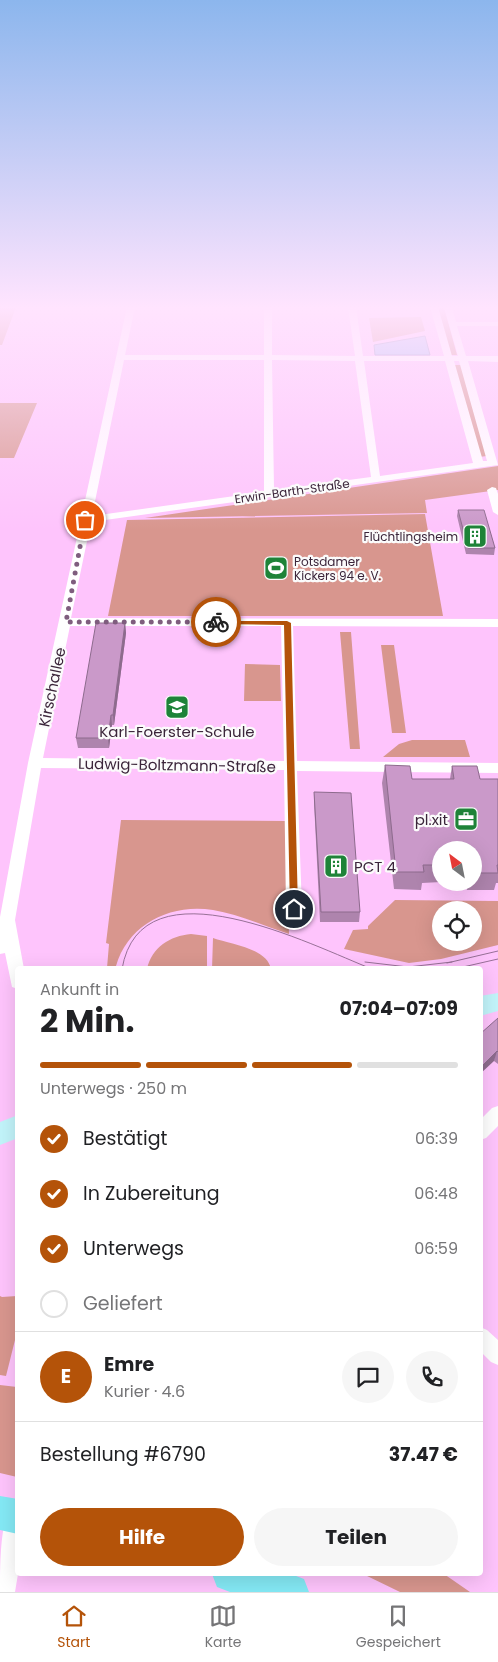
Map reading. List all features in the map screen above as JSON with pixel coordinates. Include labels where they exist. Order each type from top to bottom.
[{"type":"main road","points":[[240,1576],[274,1583]]},
{"type":"street","name":"Kirschallee","points":[[15,966],[7,920],[6,896],[66,622],[85,520],[115,381]]},
{"type":"street","points":[[268,494],[269,381]]},
{"type":"street","points":[[361,381],[376,480]]},
{"type":"street","points":[[455,381],[479,465]]},
{"type":"street","points":[[471,381],[495,462]]},
{"type":"street","name":"Erwin-Barth-Straße","points":[[85,520],[495,462]]},
{"type":"street","points":[[492,490],[498,512]]},
{"type":"street","points":[[66,622],[498,623]]},
{"type":"street","points":[[287,623],[294,909]]},
{"type":"street","name":"Ludwig-Boltzmann-Straße","points":[[35,763],[498,768]]},
{"type":"street","name":"Kirschallee","points":[[0,948],[7,920]]},
{"type":"street","points":[[483,1005],[498,1002]]},
{"type":"street","points":[[483,1129],[498,1114]]},
{"type":"street","points":[[0,1134],[15,1127]]},
{"type":"street","points":[[483,1341],[498,1355]]},
{"type":"street","points":[[3,1592],[11,1516]]},
{"type":"shaded area","points":[[458,381],[466,381],[487,456],[479,457]]},
{"type":"shaded area","points":[[0,403],[37,403],[14,458],[0,458]]},
{"type":"shaded area","points":[[498,466],[498,490],[425,500],[427,513],[145,518]]},
{"type":"shaded area","name":"Potsdamer Kickers 94 e. V.","points":[[425,514],[443,616],[108,616],[127,520]]},
{"type":"shaded area","points":[[340,632],[351,632],[360,749],[350,749]]},
{"type":"shaded area","points":[[381,645],[394,645],[406,733],[392,733]]},
{"type":"shaded area","points":[[245,664],[280,665],[281,701],[244,701]]},
{"type":"shaded area","points":[[412,740],[465,740],[470,757],[383,757],[399,744]]},
{"type":"shaded area","points":[[121,820],[285,821],[289,934],[241,917],[213,910],[197,909],[167,914],[141,928],[122,951],[116,966],[107,966],[109,944],[106,943]]},
{"type":"shaded area","points":[[395,900],[498,901],[498,945],[482,949],[482,901],[432,901],[432,951],[474,951],[441,959],[409,963],[344,949],[353,930],[368,929],[368,926]]},
{"type":"shaded area","points":[[183,935],[207,936],[207,966],[148,966],[153,955],[163,944]]},
{"type":"shaded area","points":[[213,938],[247,948],[263,956],[270,966],[212,966]]},
{"type":"shaded area","points":[[0,1296],[15,1296],[15,1340],[6,1376],[0,1375]]},
{"type":"shaded area","points":[[0,1385],[15,1387],[15,1477],[0,1473]]},
{"type":"shaded area","points":[[367,1576],[447,1576],[470,1592],[400,1592]]},
{"type":"building","name":"Flüchtlingsheim","points":[[458,510],[484,510],[495,548],[468,548]]},
{"type":"building","points":[[96,623],[125,623],[113,715],[111,715],[108,738],[76,738]]},
{"type":"building","points":[[385,765],[410,766],[412,779],[454,779],[452,766],[477,766],[480,779],[498,779],[498,873],[482,873],[482,841],[432,841],[432,865],[423,865],[424,872],[396,872]]},
{"type":"building","name":"PCT 4","points":[[314,792],[351,793],[360,912],[321,912]]},
{"type":"building","points":[[498,1018],[498,1052],[483,1065],[483,1031]]},
{"type":"tram line","points":[[123,966],[136,936],[161,919],[194,914],[232,918],[272,929],[365,966]]},
{"type":"tram line","points":[[451,962],[498,951]]},
{"type":"tram line","points":[[467,966],[498,959]]},
{"type":"tram line","points":[[365,962],[399,966]]},
{"type":"tram line","points":[[417,966],[451,962]]},
{"type":"way so far","points":[[85,520],[66,622],[216,622]]},
{"type":"place","name":"Flüchtlingsheim","points":[[475,536]]},
{"type":"place","name":"Potsdamer Kickers 94 e. V.","points":[[276,568]]},
{"type":"place","name":"Karl-Foerster-Schule","points":[[177,707]]},
{"type":"place","name":"pl.xit","points":[[466,819]]},
{"type":"place","name":"PCT 4","points":[[336,866]]},
{"type":"route","points":[[216,622],[287,623],[294,909]]}]
